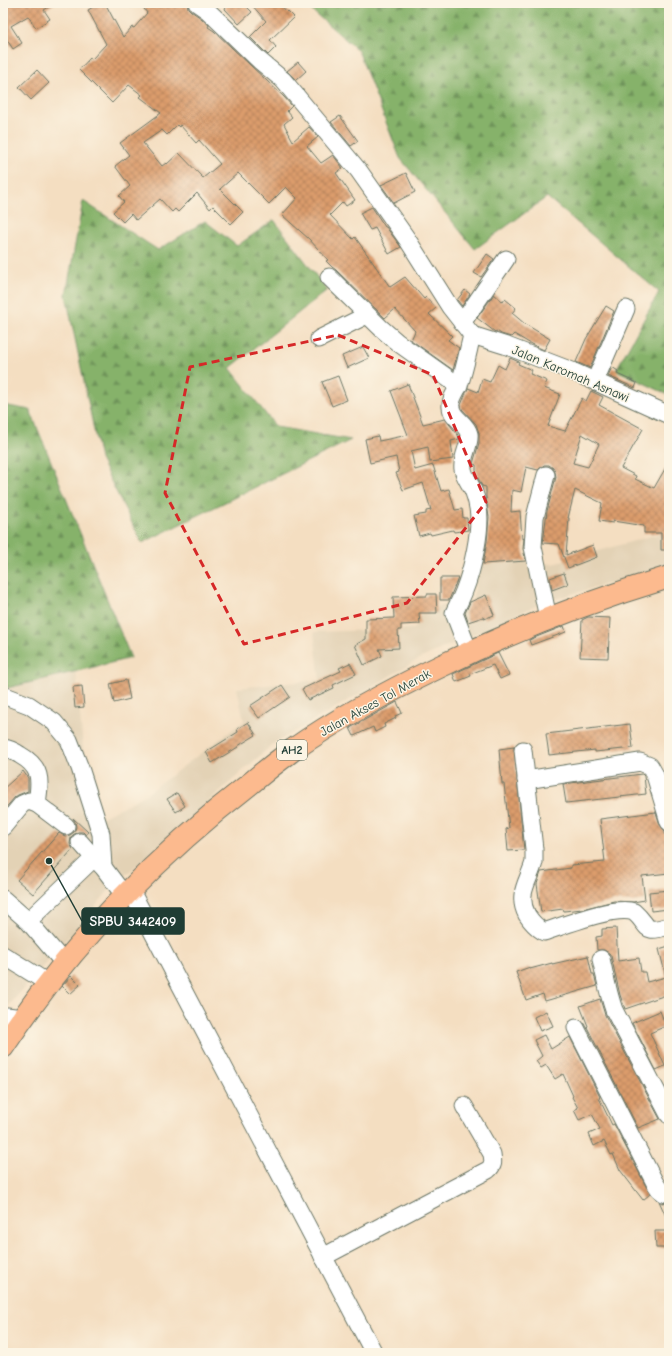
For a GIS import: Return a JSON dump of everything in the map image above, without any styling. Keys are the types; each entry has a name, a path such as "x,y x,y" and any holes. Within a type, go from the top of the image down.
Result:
{"highway":[{"name":"Jalan Akses Tol Merak","path":"3,1047 12,1018 48,982 127,892 200,823 293,750 372,701 469,652 548,618 669,577"}],"street":[{"path":"197,3 283,80 339,146 359,171 407,239 450,307 467,329"},
{"path":"469,652 454,613 461,600 469,576 480,526 478,508 463,469 464,456 469,434 467,427 455,417 451,406 454,395 459,386 467,329 506,259"},
{"path":"329,277 397,342 459,386"},
{"path":"595,381 626,309"},
{"path":"319,339 368,315"},
{"name":"Jalan Karomah Asnawi","path":"467,329 507,346 572,370 669,416"},
{"path":"546,475 535,517 533,546 548,618"},
{"path":"3,695 29,705 54,722 69,740 80,768 101,834 98,863 28,921"},
{"path":"3,748 10,749 27,758 36,767 40,783 37,804"},
{"path":"523,750 534,861 526,882 522,899 525,910 534,926 544,932 609,912 624,910 634,912 646,927 652,930 669,926"},
{"path":"526,780 640,762 650,766 669,820"},
{"path":"3,827 22,804 29,801 37,804 66,826"},
{"path":"80,842 98,863 127,892 374,1353"},
{"path":"3,899 28,921 64,963"},
{"path":"3,955 48,982"},
{"path":"601,959 608,992 614,1010 669,1115"},
{"path":"576,1028 655,1183 664,1193 669,1192"},
{"path":"323,1257 488,1170 492,1166 492,1154 464,1106"}],"highlighted area":[{"path":"338,335 433,375 486,502 407,603 244,644 165,493 190,367"}],"shaded area":[{"path":"669,531 669,566 544,602 419,659 273,744 112,887 3,1012 3,689 76,671 90,824 145,795 244,721 237,688 320,680 314,632 414,629 424,608 471,603 483,558 553,564"}],"green space":[{"path":"303,3 669,3 669,395 616,370 659,292 547,197 475,249 400,158 358,50"},
{"path":"83,201 158,250 205,221 237,246 274,220 327,290 230,368 276,427 351,440 142,543 100,459 66,295"},
{"path":"3,405 30,410 131,658 3,689"}],"building":[{"path":"3,3 55,3 44,10 50,19 36,28 28,16 11,26 22,43 13,49 3,34"},
{"path":"100,3 105,3 123,37 132,27 134,28 147,13 140,3 187,3 188,8 191,11 209,25 208,27 284,97 292,106 287,111 292,117 284,124 293,141 309,127 318,137 307,146 321,163 333,155 343,168 336,173 355,200 346,206 343,202 330,215 353,239 355,237 390,287 405,277 424,299 426,297 436,308 429,314 452,336 448,340 459,348 453,370 411,340 415,331 395,309 385,318 326,261 328,260 309,239 282,215 297,198 286,187 269,204 238,173 220,189 243,212 231,224 213,206 210,209 197,193 178,212 175,209 172,212 160,199 136,220 131,214 123,222 113,212 124,202 119,196 130,186 115,166 129,155 120,143 161,113 140,97 142,95 129,85 112,103 79,70 106,44 88,10","holes":["177,125 179,127 180,125 196,143 199,140 220,164 203,178 179,153 167,164 166,163 162,166 143,143 162,130 167,135"]},
{"path":"221,3 243,3 252,12 239,24"},
{"path":"250,3 279,3 294,17 270,40 276,47 268,55 250,37 266,21"},
{"path":"298,62 306,71 296,80 287,71"},
{"path":"37,70 49,83 31,100 19,87"},
{"path":"340,116 358,141 351,146 331,122"},
{"path":"406,173 415,192 394,203 381,185"},
{"path":"372,207 385,227 401,247 389,254 375,228 370,230 360,213"},
{"path":"487,254 494,259 481,277 474,273"},
{"path":"465,290 470,294 462,306 457,300"},
{"path":"494,294 503,302 505,299 516,308 512,313 525,324 550,339 544,350 514,334 511,337 497,331 495,332 477,318"},
{"path":"606,306 614,311 590,368 576,362 586,339"},
{"path":"363,347 369,358 347,368 342,356"},
{"path":"510,358 519,362 518,364 532,370 530,374 547,381 544,388 560,394 548,426 565,431 582,398 586,401 591,391 603,397 599,405 643,429 621,468 636,476 635,479 654,488 669,462 669,550 661,550 661,533 644,533 644,526 613,521 613,523 599,521 602,503 575,490 568,518 566,555 593,545 597,557 568,568 559,544 543,543 547,511 556,477 553,468 549,465 544,465 538,470 526,467 521,492 512,490 511,512 520,511 522,539 524,538 523,549 526,561 483,564 489,517 486,487 482,486 476,474 476,465 473,464 479,443 479,433 476,424 462,409 461,405 468,388 478,392 482,379 490,382 498,365 505,369","holes":["582,434 599,444 588,467 573,463"]},
{"path":"612,367 618,371 617,374 637,383 635,388 608,376"},
{"path":"338,376 347,400 332,406 322,382"},
{"path":"408,384 423,424 445,419 458,435 459,439 451,441 453,459 430,462 428,447 411,451 415,470 433,465 441,491 449,489 455,510 462,509 463,518 467,518 468,530 454,532 453,530 419,536 414,516 426,514 426,511 431,510 423,483 403,490 396,473 399,472 396,457 370,463 365,439 378,436 379,441 408,435 391,391"},
{"path":"564,573 568,584 552,590 550,578"},
{"path":"440,578 458,578 449,600 440,600"},
{"path":"427,594 436,594 437,613 419,613 420,624 401,625 401,630 398,630 399,648 379,649 382,656 364,665 355,645 366,639 366,619 394,618 393,597 427,596"},
{"path":"486,595 494,615 484,619 483,617 468,622 465,613 470,602"},
{"path":"588,617 610,618 608,658 580,657 582,620"},
{"path":"564,626 566,632 531,645 529,640"},
{"path":"498,653 509,675 500,679 493,665 470,674 471,676 456,682 453,674"},
{"path":"350,663 356,674 333,685 334,688 308,700 302,689 341,671 339,668"},
{"path":"126,680 130,699 114,703 110,684"},
{"path":"282,685 290,697 259,718 250,706"},
{"path":"82,686 84,707 75,708 73,687"},
{"path":"397,702 402,713 384,724 385,727 375,732 373,727 354,736 350,728"},
{"path":"248,722 256,735 212,763 206,752 238,732 237,729"},
{"path":"630,724 633,748 549,755 546,734"},
{"path":"514,747 524,850 508,851 506,829 509,828 504,784 502,784 499,749"},
{"path":"23,771 28,778 28,791 15,797 3,811 3,789"},
{"path":"642,774 644,776 646,794 566,803 563,784"},
{"path":"177,793 185,806 176,812 167,799"},
{"path":"656,812 660,825 665,831 669,873 642,876 645,900 633,902 614,901 582,909 564,911 563,909 541,912 537,884 541,872 571,868 571,865 605,862 600,819"},
{"path":"73,818 88,832 86,835 83,832 78,832 73,835 70,844 73,849 33,894 17,880 59,833 65,836 74,832 76,827"},
{"path":"669,890 669,909 651,911 649,892"},
{"path":"616,928 618,961 639,958 641,972 645,972 647,982 666,977 659,949 669,946 669,994 625,1009 620,995 611,956 604,950 597,950 596,937 602,936 602,929"},
{"path":"588,956 592,974 594,974 597,986 545,1001 543,994 526,1000 516,972 530,967 530,969"},
{"path":"71,976 80,985 70,994 62,986"},
{"path":"600,999 605,1015 660,1119 638,1128 587,1027 588,1026 580,1006"},
{"path":"546,1011 553,1026 540,1031 534,1017"},
{"path":"660,1011 666,1026 650,1033 665,1066 656,1070 632,1023"},
{"path":"544,1035 551,1049 570,1037 600,1097 599,1098 612,1125 614,1124 650,1194 643,1200 620,1170 613,1154 611,1155 604,1141 594,1146 589,1134 600,1129 592,1114 579,1120 574,1110 578,1108 563,1074 555,1079 546,1065 541,1068 536,1061 542,1056 534,1040"},
{"path":"659,1201 662,1203 669,1202 669,1223"},
{"path":"655,1231 669,1231 669,1248 656,1248"}],"place":[{"name":"SPBU 3442409","path":"49,861"}]}
